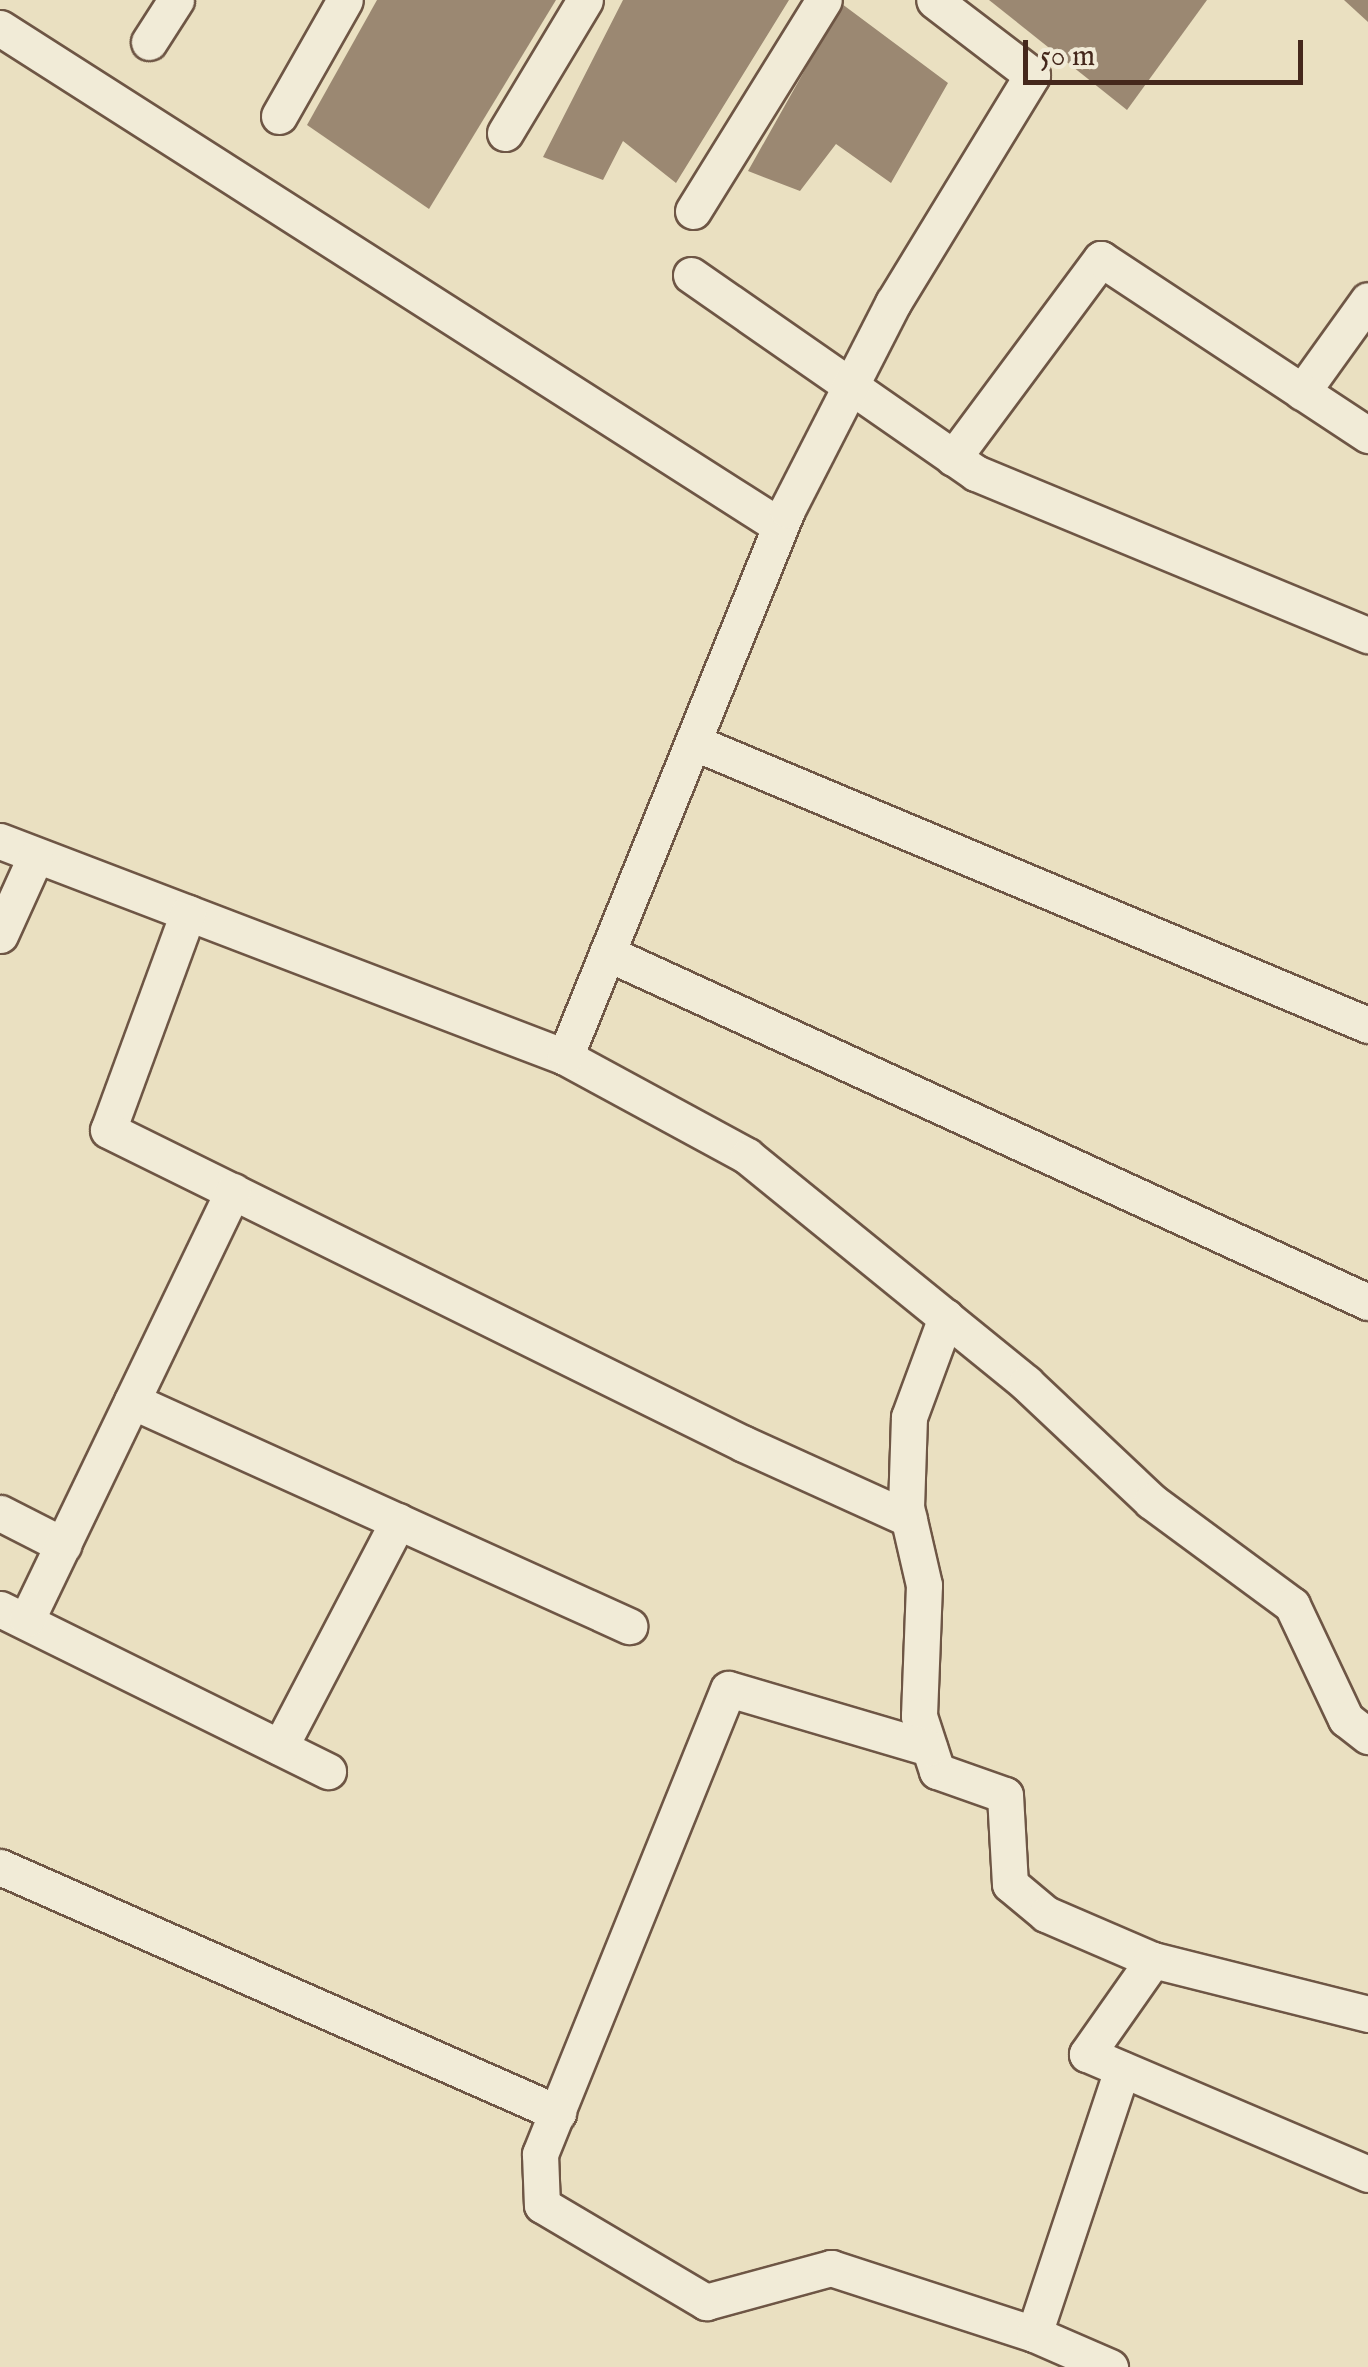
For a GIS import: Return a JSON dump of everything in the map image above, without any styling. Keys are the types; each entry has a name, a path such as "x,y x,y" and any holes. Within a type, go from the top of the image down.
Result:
{"street":[{"path":"149,42 176,0"},
{"path":"279,116 346,0"},
{"path":"505,133 585,0"},
{"path":"693,211 824,0"},
{"path":"565,1057 780,526 850,386 1032,75 934,0"},
{"path":"0,28 780,526"},
{"path":"953,458 1100,258 1368,436"},
{"path":"691,275 976,474 1368,636"},
{"path":"1302,392 1368,300"},
{"path":"692,742 1368,1026"},
{"path":"0,841 35,858 565,1057 747,1156 946,1318 1151,1501 1292,1605 1346,1719 1368,1736"},
{"path":"0,936 35,858"},
{"path":"188,913 108,1130 909,1519"},
{"path":"607,953 1368,1302"},
{"path":"232,1191 63,1546 14,1614 328,1771"},
{"path":"946,1318 909,1418 909,1519 924,1584 918,1716 937,1771 1005,1796 1010,1884 1046,1914 1153,1960 1368,2014"},
{"path":"132,1401 630,1626"},
{"path":"0,1513 63,1546"},
{"path":"280,1747 398,1521"},
{"path":"929,1748 728,1689 540,2154 542,2206 706,2302 831,2268 1034,2334 1110,2367"},
{"path":"0,1867 558,2113"},
{"path":"1153,1960 1087,2054 1368,2174"},
{"path":"1034,2334 1122,2069"}],"building":[{"path":"377,0 556,0 429,209 307,125"},
{"path":"623,0 789,0 676,183 623,141 603,180 543,157"},
{"path":"989,0 1207,0 1127,110"},
{"path":"1344,0 1368,0 1368,22"},
{"path":"842,4 948,83 891,183 836,144 800,191 748,171"}]}
